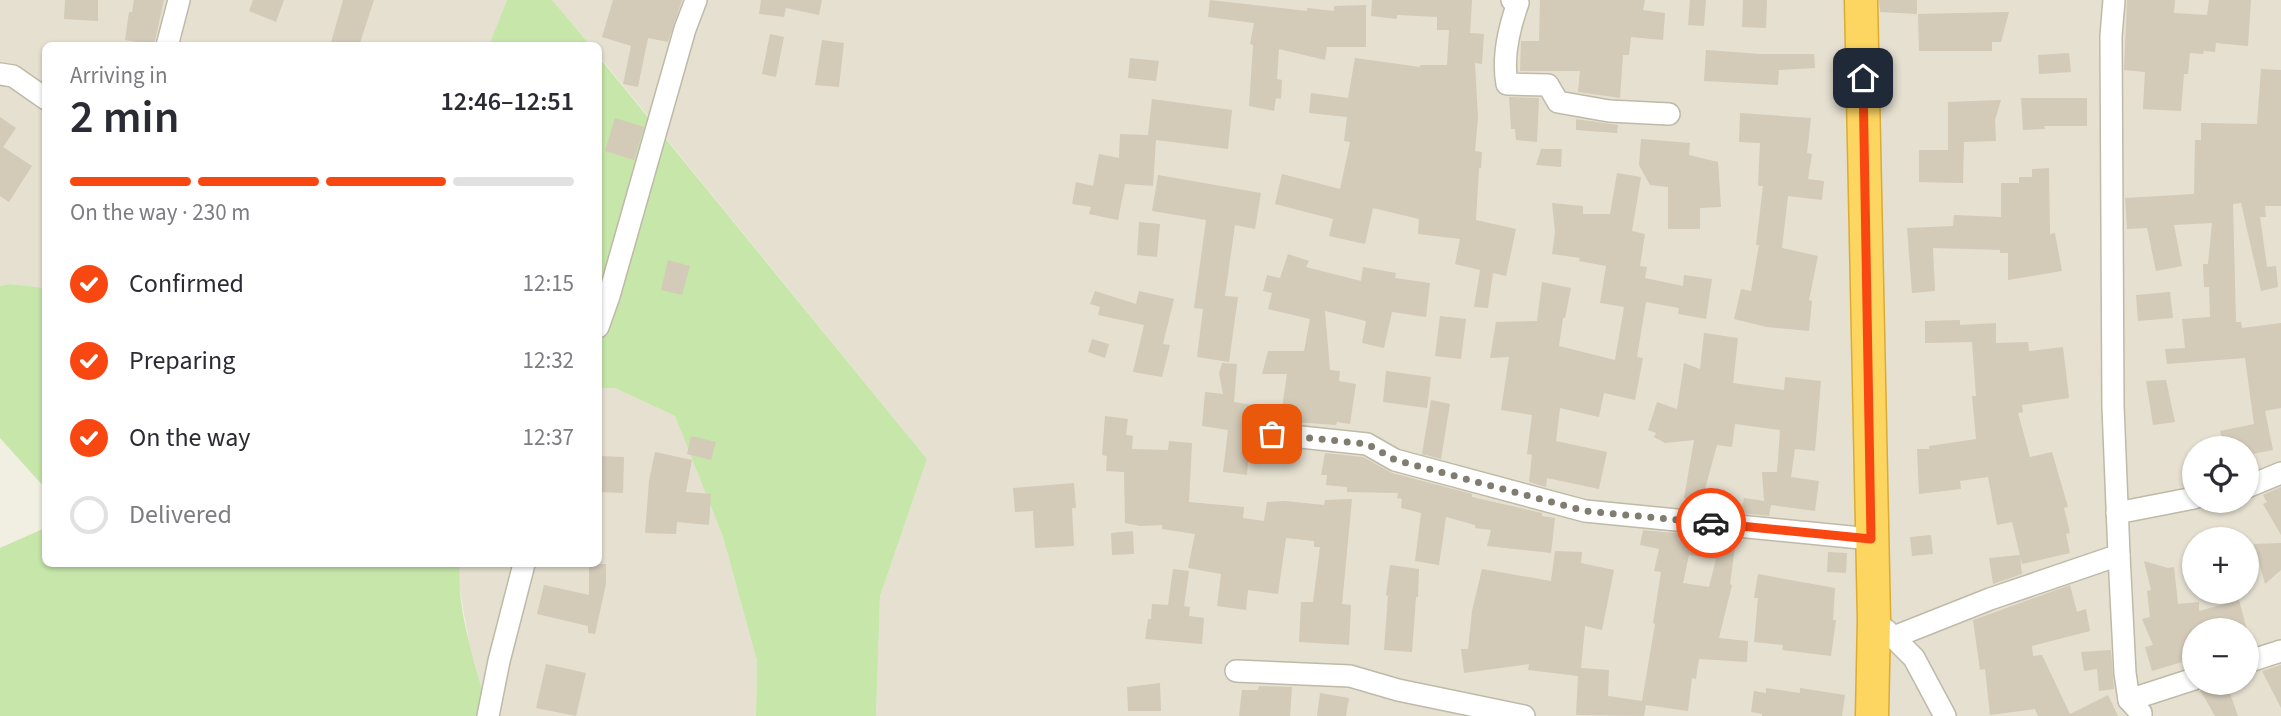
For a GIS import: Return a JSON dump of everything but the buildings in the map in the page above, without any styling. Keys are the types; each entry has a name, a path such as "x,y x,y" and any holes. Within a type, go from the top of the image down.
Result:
{"highway":[{"path":"1861,0 1871,539 1884,629 1872,716"}],"street":[{"path":"168,42 179,0"},
{"path":"602,316 685,29 696,0"},
{"path":"1511,0 1518,3 1508,33 1507,84 1548,85 1558,102 1609,111 1669,114"},
{"path":"2114,0 2111,36 2113,406 2125,673 2135,708 2182,685"},
{"path":"0,74 13,76 42,96"},
{"path":"1272,434 1367,444 1395,460 1585,511 1871,539"},
{"path":"2259,481 2281,473"},
{"path":"2117,513 2182,500"},
{"path":"1884,629 1990,599 2119,555"},
{"path":"488,716 523,567"},
{"path":"1884,629 1914,658 1945,716"},
{"path":"2259,658 2281,651"},
{"path":"1236,671 1350,676 1398,690 1524,716"}],"shaded area":[{"path":"0,0 507,0 490,42 42,42 42,288 10,284 0,286"},
{"path":"552,0 2281,0 2281,716 876,716 880,596 927,459 602,60 602,42 587,42"},
{"path":"602,388 615,388 675,416 723,537 757,661 756,716 490,716 470,647 458,580 460,567 602,567"}],"green space":[{"path":"507,0 552,0 587,42 490,42"},
{"path":"602,61 927,459 880,596 876,716 756,716 757,661 723,537 675,416 615,388 602,388"},
{"path":"10,284 42,288 42,485 0,438 0,286"},
{"path":"42,529 42,567 460,567 464,620 490,716 0,716 0,548"}],"way so far":[{"path":"1272,434 1367,444 1395,460 1585,511 1711,523"}],"route":[{"path":"1711,523 1871,539 1863,78"}]}
